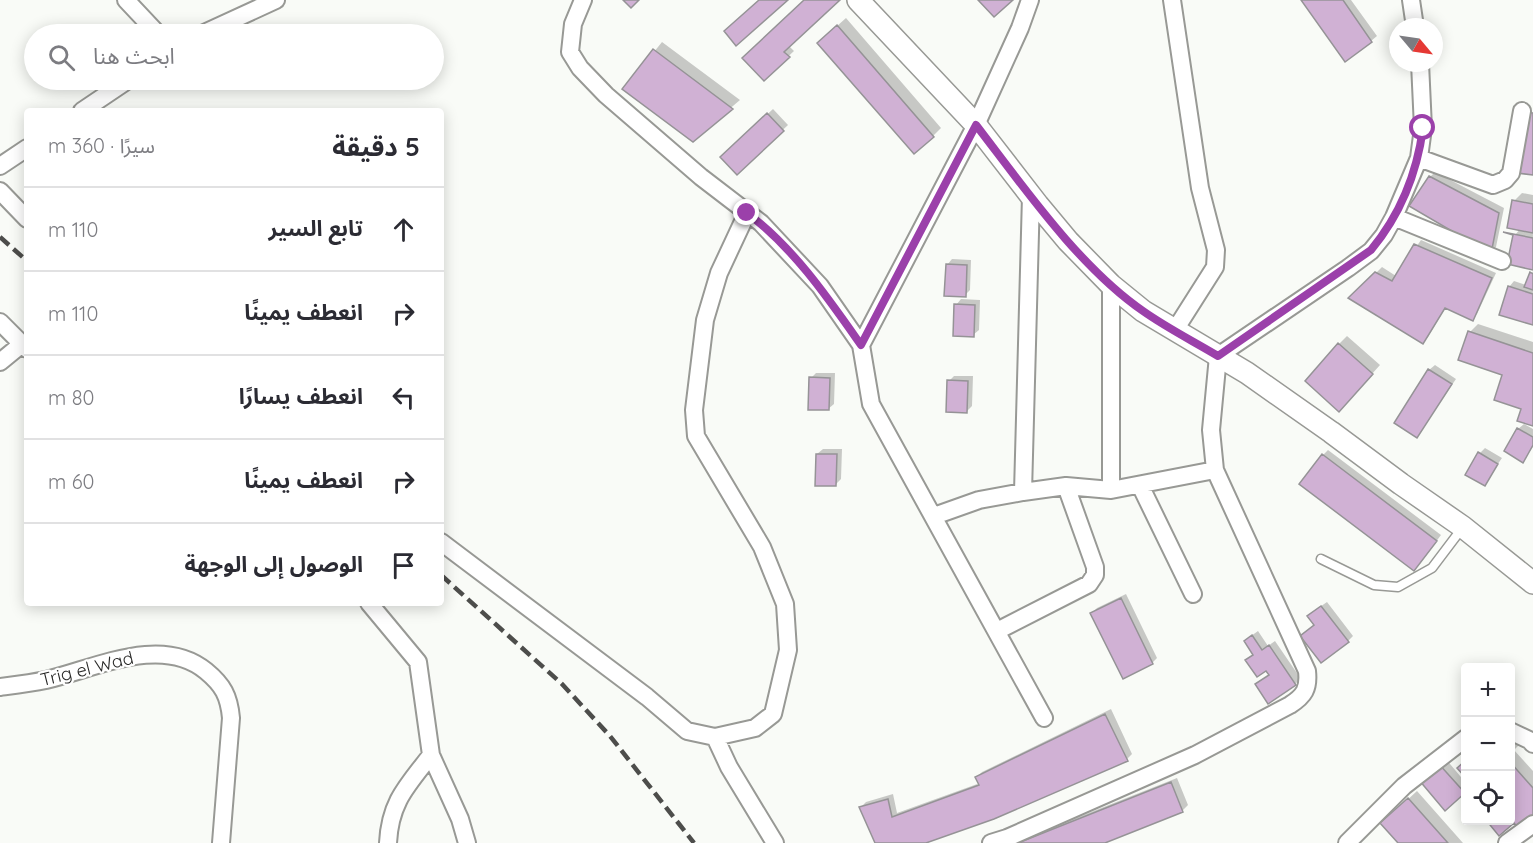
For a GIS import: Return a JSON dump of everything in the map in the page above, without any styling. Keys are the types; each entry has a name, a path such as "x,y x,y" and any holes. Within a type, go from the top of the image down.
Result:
{"street":[{"path":"126,0 149,24"},
{"path":"224,24 276,0"},
{"path":"583,0 573,24 570,52 579,68 606,95 760,223 820,286 861,345 871,404 1044,718"},
{"path":"858,0 976,125 1068,241 1111,285 1143,311 1266,386 1463,527 1533,583"},
{"path":"861,345 976,125 1020,28 1030,0"},
{"path":"1172,0 1200,188 1216,250 1215,267 1175,330"},
{"path":"1411,0 1414,18"},
{"path":"991,843 1195,755 1302,697 1309,685 1307,671 1215,470 1211,430 1218,356 1371,250 1384,235 1419,158 1423,128 1420,72"},
{"path":"86,108 113,90"},
{"path":"1419,158 1492,185 1505,180 1511,173 1522,111"},
{"path":"0,166 24,150"},
{"path":"0,191 24,216"},
{"path":"1023,492 1031,196"},
{"path":"444,544 647,697 687,731 714,737 756,729 773,714 788,650 785,604 762,547 696,436 694,410 705,320 719,273 747,213"},
{"path":"1394,217 1502,261"},
{"path":"1111,285 1111,490"},
{"path":"0,322 24,345"},
{"path":"0,362 24,347"},
{"path":"934,516 979,500 1023,492 1066,486 1111,490 1215,470"},
{"path":"1140,485 1192,594"},
{"path":"997,631 1089,584 1095,575 1095,567 1066,486"},
{"path":"371,606 418,662 431,755 460,819 468,843"},
{"name":"Trig el Wad","path":"0,687 44,680 136,656 167,654 198,664 217,680 229,700 231,718 221,843"},
{"path":"1515,733 1533,744"},
{"path":"714,737 729,768 775,843"},
{"path":"1347,843 1404,786 1461,742"},
{"path":"388,843 389,822 398,798 431,755"},
{"path":"1507,843 1533,824"}],"lane":[{"path":"1321,559 1374,585 1398,587 1432,568 1463,527"}],"building":[{"path":"623,0 639,0 631,8"},
{"path":"759,0 788,0 736,46 724,31"},
{"path":"804,0 840,0 784,52 790,57 764,81 742,58"},
{"path":"978,0 1013,0 994,17"},
{"path":"1301,0 1343,0 1372,42 1345,62"},
{"path":"837,25 934,137 914,154 817,43"},
{"path":"653,49 733,109 693,142 622,89"},
{"path":"1525,112 1533,113 1533,175 1517,173"},
{"path":"767,113 784,131 737,175 720,157"},
{"path":"1429,176 1499,213 1491,254 1409,206"},
{"path":"1512,200 1533,204 1533,233 1507,228"},
{"path":"1503,232 1533,238 1533,270 1507,264 1513,235"},
{"path":"1414,244 1492,278 1473,321 1445,308 1423,344 1348,298 1375,272 1392,281"},
{"path":"946,264 967,265 966,297 944,296"},
{"path":"1530,272 1533,274 1533,290 1524,287"},
{"path":"1508,286 1533,294 1533,325 1499,315"},
{"path":"954,304 975,305 974,337 953,336"},
{"path":"1468,331 1533,353 1533,426 1517,421 1521,409 1494,400 1502,375 1458,360"},
{"path":"1338,343 1373,374 1339,412 1305,381"},
{"path":"1428,369 1452,384 1417,438 1394,423"},
{"path":"809,377 830,378 829,410 808,410"},
{"path":"947,380 968,381 967,413 946,412"},
{"path":"1517,428 1533,437 1533,445 1523,463 1504,451"},
{"path":"1478,452 1498,464 1485,486 1465,475"},
{"path":"816,454 837,454 836,486 815,486"},
{"path":"1322,454 1437,541 1414,571 1299,484"},
{"path":"1121,598 1153,664 1123,679 1090,613"},
{"path":"1321,606 1349,642 1321,663 1300,636 1314,625 1307,616"},
{"path":"1252,635 1262,650 1269,645 1296,685 1268,704 1255,684 1269,675 1266,671 1257,677 1245,660 1253,655 1244,641"},
{"path":"1105,714 1128,761 994,819 926,843 875,843 859,807 888,799 892,817 979,785 975,777"},
{"path":"1438,763 1461,789 1461,797 1445,811 1419,780"},
{"path":"1515,768 1533,788 1533,821 1521,831 1515,824"},
{"path":"1171,782 1183,812 1105,843 1018,843"},
{"path":"1408,798 1448,843 1398,843 1380,823"},
{"path":"1490,825 1512,825 1499,836"}],"railway":[{"path":"0,237 24,258"},
{"path":"444,578 562,684 610,736 694,843"}],"route":[{"path":"747,213 760,223 820,286 861,345 976,125 1068,241 1111,285 1143,311 1218,356 1371,250 1384,235 1405,195 1419,158 1423,128"}]}
